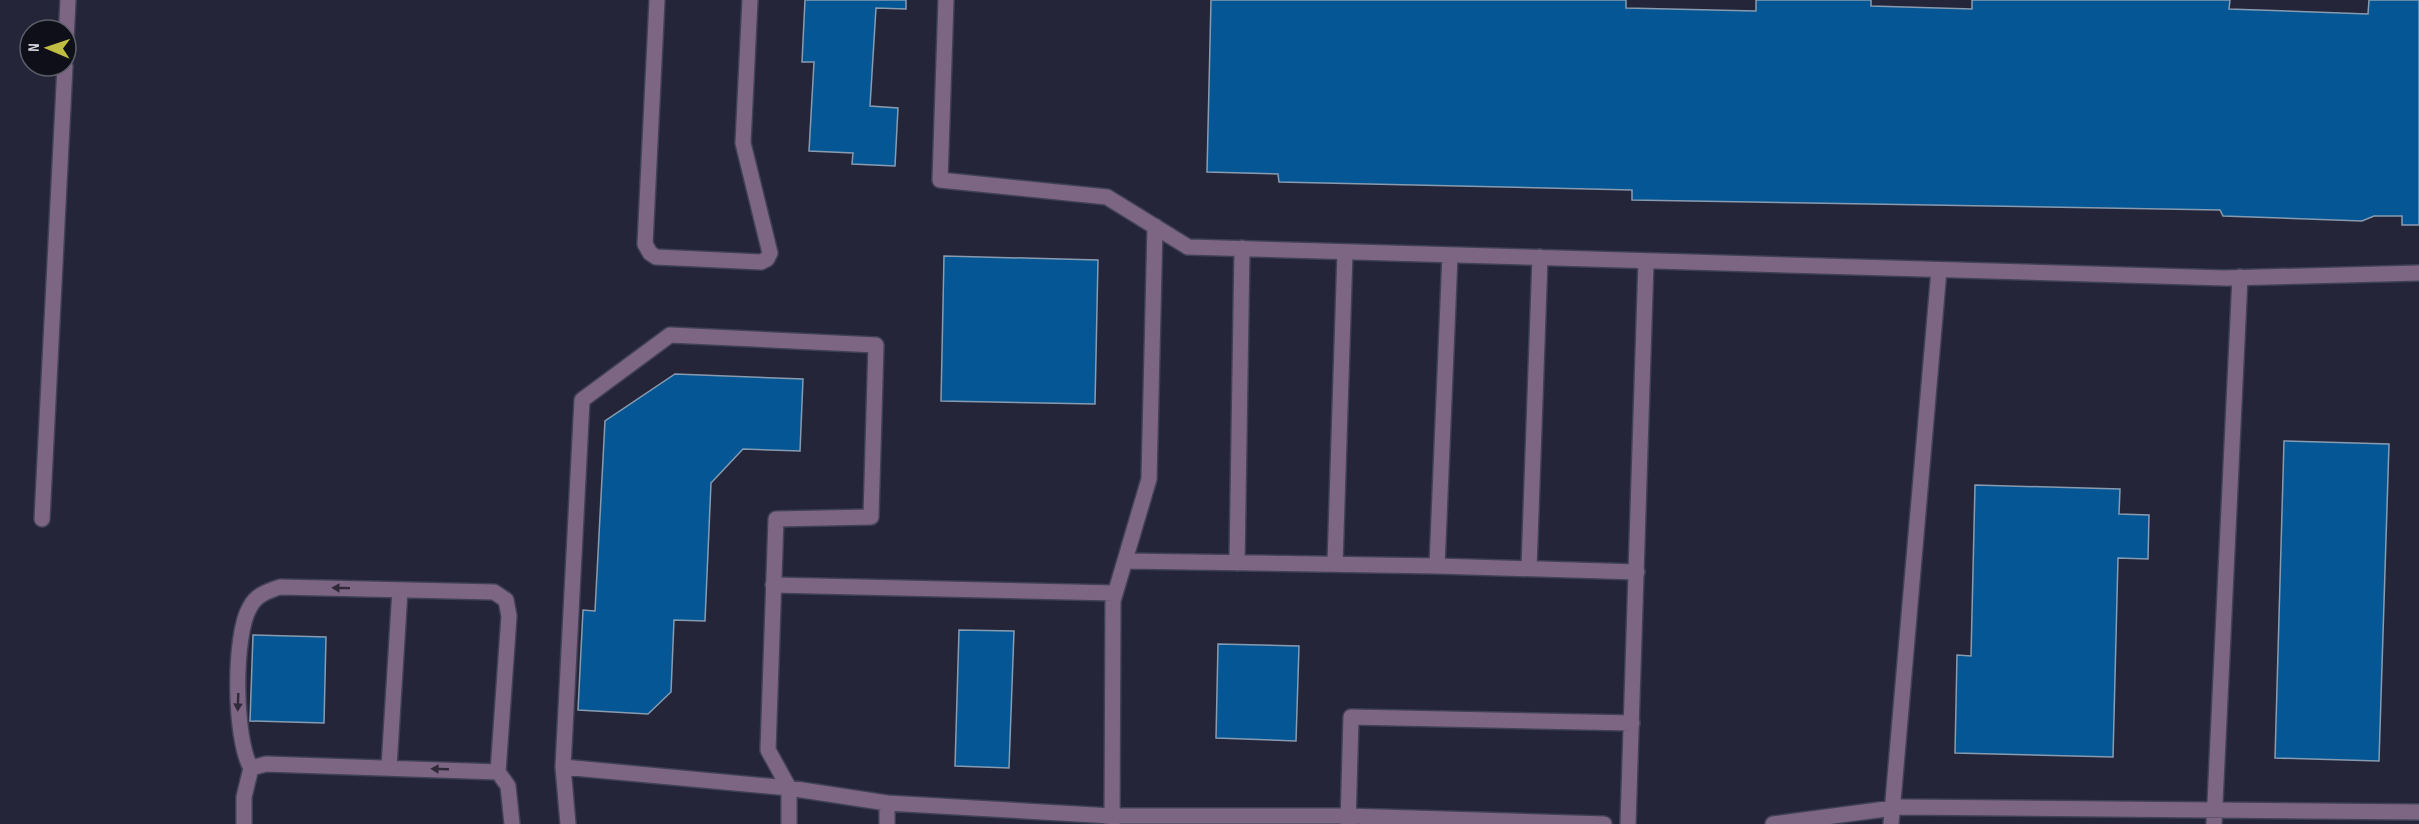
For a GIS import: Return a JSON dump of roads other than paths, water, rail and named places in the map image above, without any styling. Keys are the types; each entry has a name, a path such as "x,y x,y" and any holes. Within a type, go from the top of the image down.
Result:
{"lane":[{"path":"67,18 68,0"},
{"path":"657,0 645,244 650,253 656,257 761,262 767,259 770,253 744,143 750,0"},
{"path":"946,0 940,180 1107,197 1188,247 2240,278 2419,273"},
{"path":"42,519 64,78"},
{"path":"1112,820 1113,601 1149,479 1155,226"},
{"path":"1237,563 1242,248"},
{"path":"1335,564 1345,252"},
{"path":"1437,566 1449,255"},
{"path":"1529,568 1540,258"},
{"path":"1628,824 1646,261"},
{"path":"1891,824 1939,270"},
{"path":"2215,817 2240,278"},
{"path":"568,824 563,767 582,400 670,335 876,345 871,517 776,519 768,750 789,788 789,824"},
{"path":"1125,561 1637,572"},
{"path":"773,585 1115,593"},
{"path":"244,824 244,797 251,768 241,740 238,712 242,630 250,606 263,593 280,587 494,592 506,600 509,616 498,772 508,786 512,824"},
{"path":"389,767 400,590"},
{"path":"1348,820 1351,717 1632,723"},
{"path":"251,768 266,764 498,772"},
{"path":"563,767 789,788 887,803 1112,820 1348,820 1604,824"},
{"path":"886,824 887,803"},
{"path":"1773,824 1893,808 2215,817 2419,812"}]}
